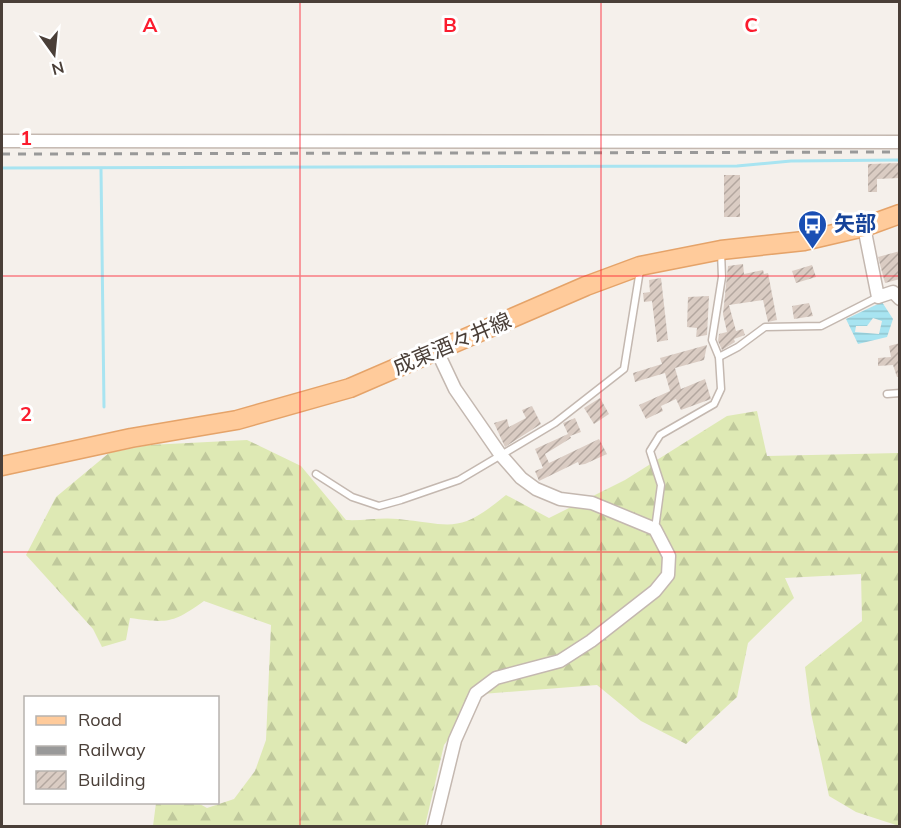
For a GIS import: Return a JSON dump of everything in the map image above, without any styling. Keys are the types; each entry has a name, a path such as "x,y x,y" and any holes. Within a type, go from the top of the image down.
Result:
{"main road":[{"name":"成東酒々井線","path":"2,466 131,438 237,420 350,388 586,286 640,266 721,250 769,247 864,227 900,214"}],"street":[{"path":"2,141 900,142"},
{"path":"864,227 878,297 897,294"},
{"path":"434,826 442,801 455,740 476,693 496,678 560,661 591,641 655,591 668,575 669,556 655,529 592,503 560,499 536,489 521,478 500,454 455,388 437,351"}],"lane":[{"path":"655,529 661,485 650,451 660,435 714,404 721,389 719,357 712,339 722,277 721,250"},
{"path":"316,474 352,497 379,506 459,480 555,423 624,369 640,266"},
{"path":"719,357 738,347 765,327 821,326 878,297"},
{"path":"887,394 900,393"}],"green space":[{"path":"757,411 767,456 899,453 899,826 856,812 829,796 811,713 805,667 862,621 861,574 785,578 794,598 748,643 737,697 686,744 641,721 597,685 482,694 444,745 425,826 153,826 156,804 200,804 207,808 234,799 255,771 266,740 271,625 204,601 184,614 169,620 153,621 130,618 126,640 102,647 93,629 26,555 56,497 109,453 149,445 247,440 301,466 346,520 392,519 455,524 477,516 506,495 549,518 625,480 727,416"}],"water":[{"path":"882,302 893,319 887,337 858,344 846,319","holes":["873,318 882,321 879,334 855,332 856,326 867,326"]}],"building":[{"path":"900,163 900,178 877,179 877,192 868,192 868,164"},
{"path":"724,175 740,175 740,217 724,217"},
{"path":"900,251 900,279 885,283 878,257"},
{"path":"743,264 744,274 763,270 764,274 768,273 777,320 768,322 763,300 729,305 736,331 743,329 745,335 734,339 735,342 722,350 718,341 719,334 727,332 723,314 728,266"},
{"path":"812,265 816,277 796,283 792,271"},
{"path":"661,278 668,340 657,342 652,301 644,302 643,293 650,292 649,280"},
{"path":"709,296 707,335 696,337 697,328 687,327 688,297"},
{"path":"809,303 813,316 794,319 792,306"},
{"path":"900,343 900,377 897,377 893,365 878,366 878,358 891,357 889,346"},
{"path":"707,345 704,360 675,368 681,389 705,379 711,399 681,410 676,399 661,406 663,411 646,419 639,405 670,391 665,373 635,382 633,373 662,364 660,358"},
{"path":"600,398 609,414 594,424 584,408"},
{"path":"532,406 541,424 505,447 494,423 507,419 509,427 526,418 522,410"},
{"path":"575,418 581,432 570,436 571,438 545,454 549,463 599,439 607,454 585,464 579,465 578,462 539,481 535,471 543,468 535,449 568,434 563,423"}],"waterway":[{"path":"2,168 737,166 791,161 900,160"},
{"path":"101,169 104,407"}],"railway":[{"path":"2,154 900,152"}],"place":[{"name":"矢部","path":"813,250"}]}
